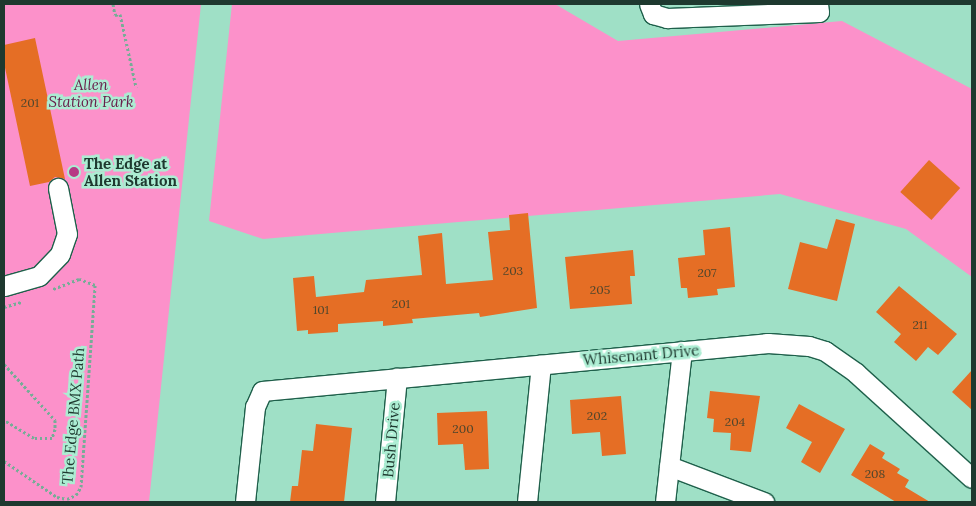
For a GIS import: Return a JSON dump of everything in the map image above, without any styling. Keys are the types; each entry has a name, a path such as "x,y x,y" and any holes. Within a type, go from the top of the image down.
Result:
{"street":[{"path":"649,4 653,14 667,18 819,12 818,4"},
{"path":"4,286 38,276 60,254 67,234 58,188"},
{"name":"Whisenant Drive","path":"245,502 255,407 262,391 768,343 809,346 825,351 856,373 972,478"},
{"path":"665,502 682,351"},
{"path":"527,502 541,365"},
{"name":"Bush Drive","path":"385,502 397,378"},
{"path":"669,466 764,502"}],"path":[{"path":"113,4 115,15 120,14 136,87"},
{"name":"The Edge BMX Path","path":"4,461 57,497 67,499 76,495 81,487 95,285"},
{"name":"The Edge BMX Path","path":"4,364 55,420 55,429 52,438 34,438 4,420"}],"green space":[{"name":"The Edge at Allen Station","path":"4,4 201,4 149,502 4,502"},
{"path":"232,4 555,4 618,41 842,21 972,89 972,277 906,229 780,194 263,239 209,221"}],"building":[{"path":"35,38 65,179 55,177 49,182 30,186 4,63 4,45"},
{"path":"929,160 960,188 931,220 900,192"},
{"path":"528,213 537,308 480,317 479,313 412,319 413,323 383,326 383,321 338,324 338,332 308,334 308,330 297,331 293,278 314,276 316,297 364,292 366,280 422,275 418,236 442,233 446,284 493,280 488,232 510,230 509,215"},
{"path":"836,219 855,224 837,301 788,289 800,242 827,249"},
{"path":"730,227 735,287 717,289 718,295 688,298 687,288 681,288 678,258 705,255 703,230"},
{"path":"633,250 635,276 630,276 632,304 570,309 565,257"},
{"path":"899,286 957,334 938,355 928,347 916,361 894,342 901,334 876,312"},
{"path":"972,370 972,410 952,392"},
{"path":"710,391 760,396 751,452 730,450 731,433 713,432 714,419 707,418"},
{"path":"621,396 626,454 602,456 600,432 572,434 570,400"},
{"path":"799,404 845,429 820,473 801,462 812,442 786,428"},
{"path":"487,411 489,469 465,470 463,444 438,445 437,413"},
{"path":"316,424 352,428 344,502 290,502 292,486 298,486 302,450 313,451"},
{"path":"870,444 885,453 882,458 900,469 897,473 909,480 905,487 930,502 896,502 851,475"}],"place":[{"name":"The Edge at Allen Station","path":"74,172"}],"park label":[{"name":"Allen Station Park","path":"91,92"}]}
